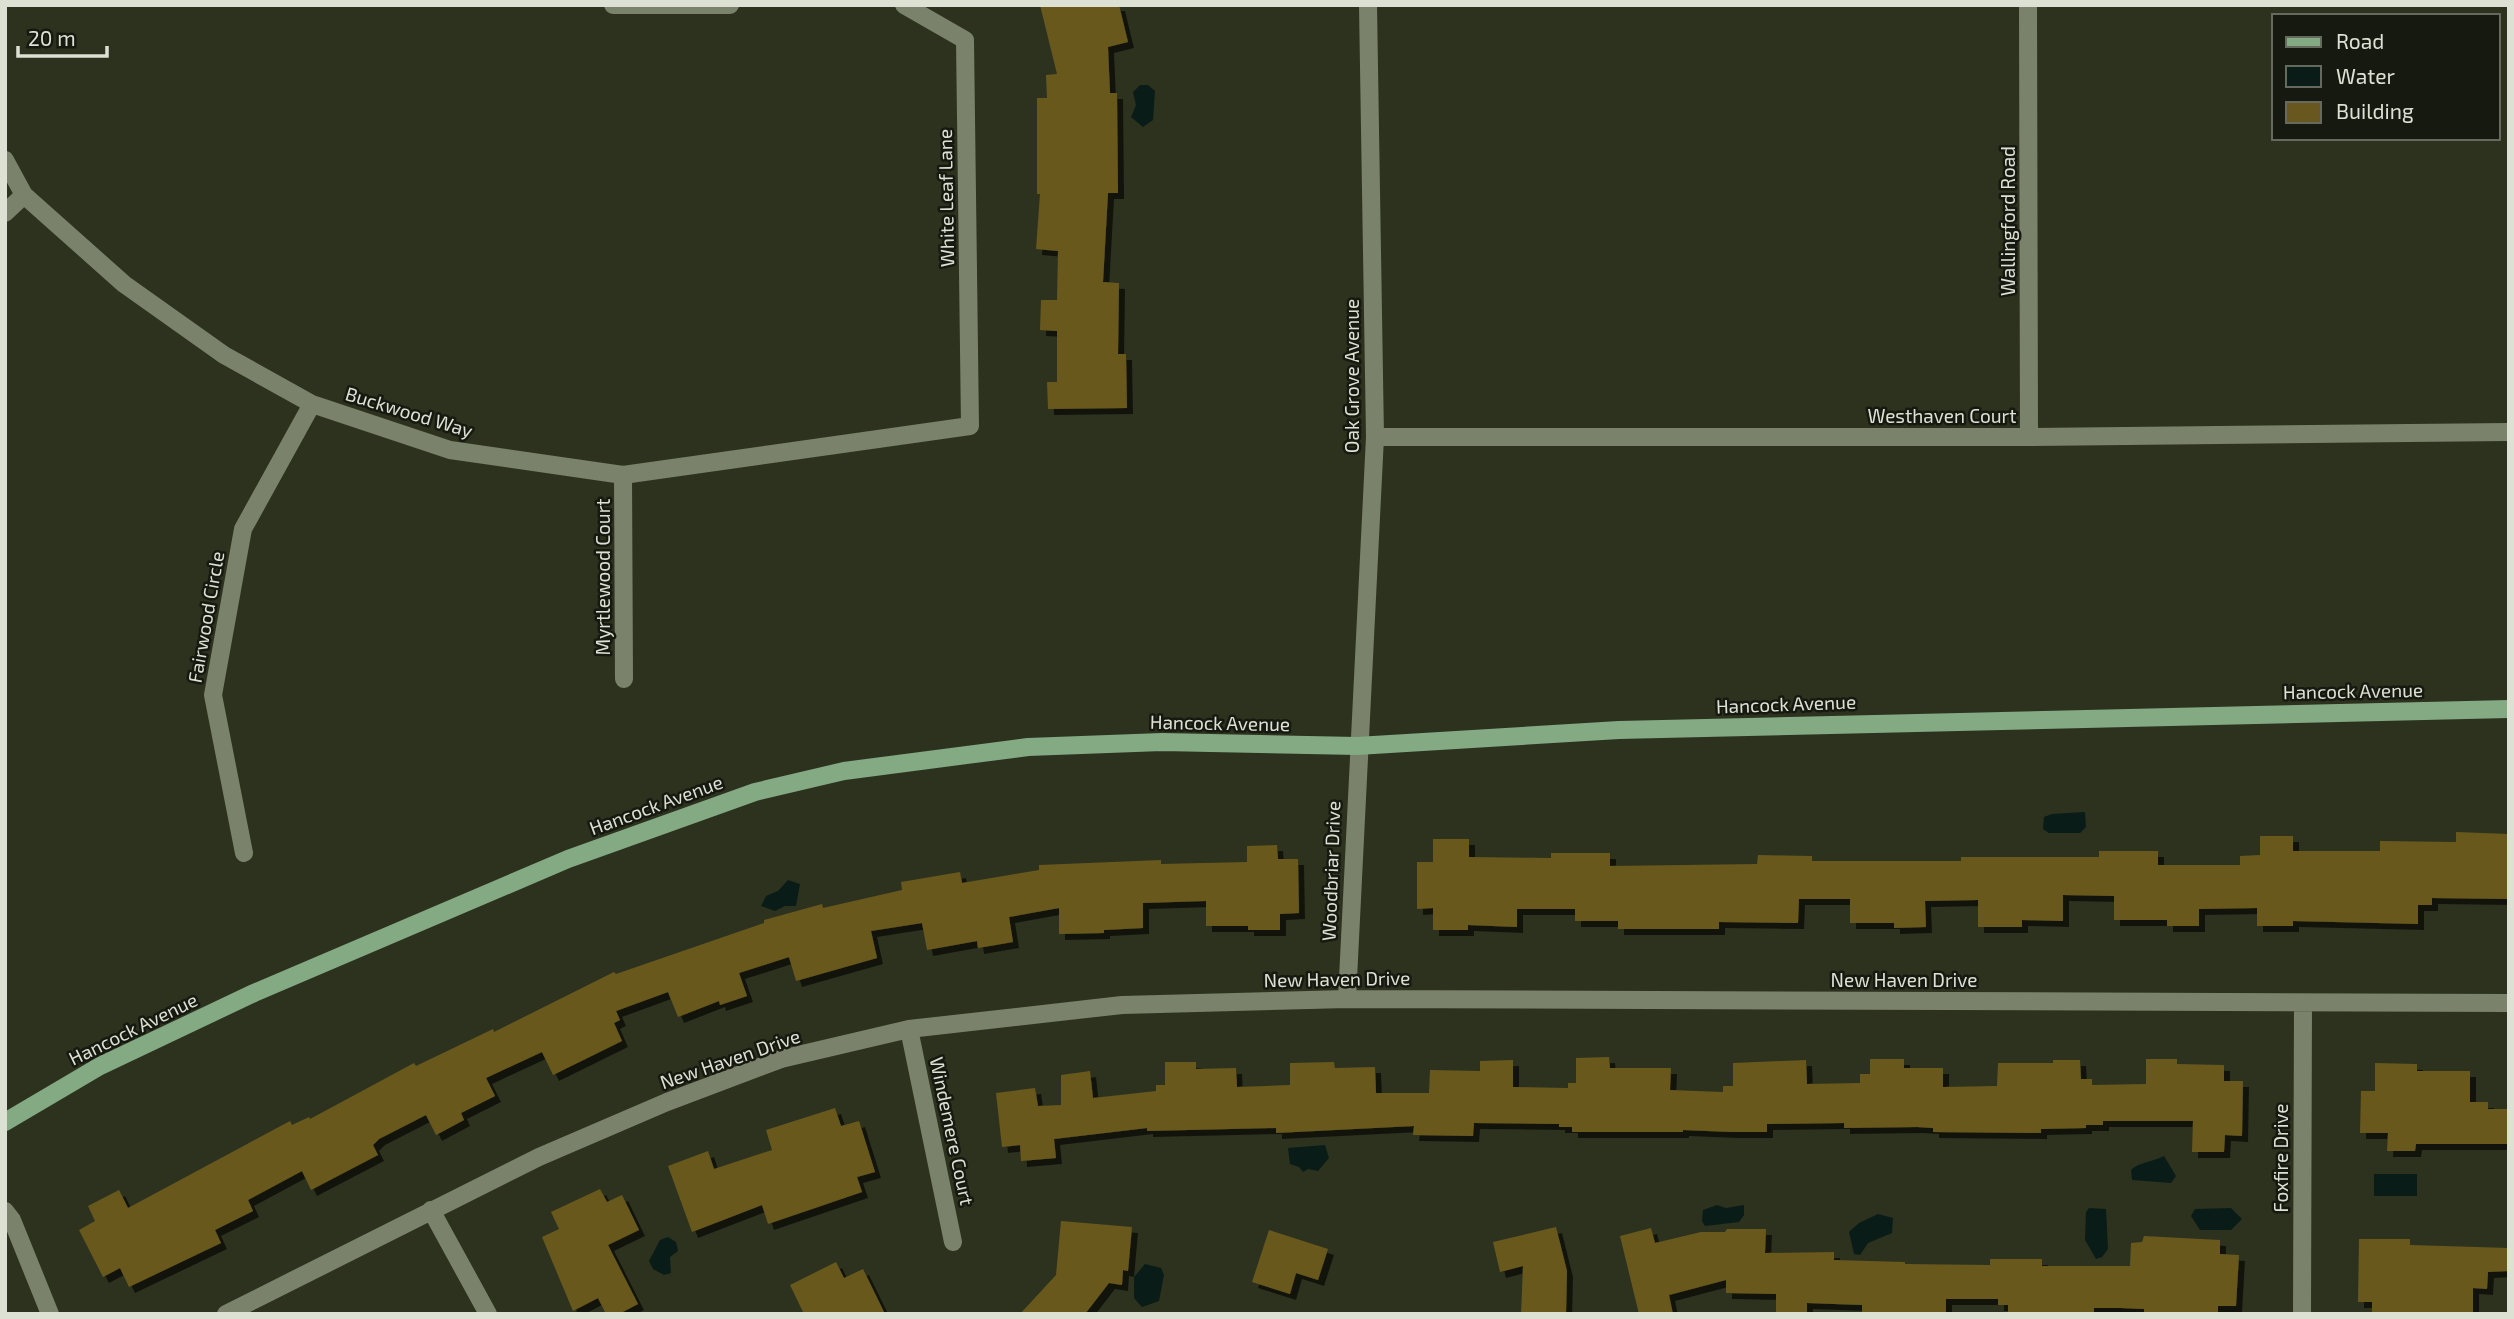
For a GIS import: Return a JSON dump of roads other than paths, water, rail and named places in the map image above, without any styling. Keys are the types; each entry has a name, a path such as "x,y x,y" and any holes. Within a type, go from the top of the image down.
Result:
{"main road":[{"name":"Hancock Avenue","path":"5,1122 100,1066 254,993 568,859 755,792 844,772 1028,747 1162,742 1357,746 1619,730 2509,709"}],"street":[{"path":"613,5 730,5"},
{"name":"White Leaf Lane","path":"904,5 965,40 970,426"},
{"name":"Oak Grove Avenue","path":"1357,746 1375,437 1368,5"},
{"name":"Wallingford Road","path":"2028,5 2029,437"},
{"name":"Buckwood Way","path":"5,160 24,195 124,284 224,355 312,404 450,450 624,475 970,426"},
{"path":"5,213 24,195"},
{"name":"Fairwood Circle","path":"244,853 213,695 243,528 312,404"},
{"name":"Westhaven Court","path":"1375,437 2029,437 2509,432"},
{"name":"Myrtlewood Court","path":"624,475 624,679"},
{"name":"Woodbriar Drive","path":"1347,999 1357,746"},
{"name":"New Haven Drive","path":"226,1314 552,1151 667,1102 781,1059 909,1029 1122,1005 1347,999 2509,1003"},
{"name":"Foxfire Drive","path":"2302,1314 2303,1003"},
{"name":"Windemere Court","path":"909,1029 953,1242"},
{"path":"5,1210 12,1220 50,1314"},
{"path":"431,1210 488,1314"}],"water":[{"path":"1140,85 1148,85 1155,91 1153,120 1143,127 1131,117 1136,105 1133,92"},
{"path":"2085,812 2086,827 2080,833 2049,833 2043,829 2044,817"},
{"path":"788,880 800,884 796,906 785,906 775,911 761,906 766,896 778,891"},
{"path":"1325,1145 1329,1158 1318,1171 1308,1169 1303,1172 1299,1167 1290,1164 1288,1148"},
{"path":"2164,1156 2176,1176 2171,1183 2132,1180 2131,1170 2134,1167"},
{"path":"2374,1174 2417,1174 2417,1196 2374,1196"},
{"path":"1717,1205 1726,1208 1744,1205 1744,1215 1739,1222 1705,1226 1702,1221 1703,1210"},
{"path":"2089,1208 2106,1209 2108,1249 2102,1257 2096,1259 2085,1240 2086,1212"},
{"path":"2231,1208 2242,1219 2231,1230 2200,1230 2191,1216 2195,1209"},
{"path":"1878,1214 1893,1218 1892,1233 1868,1243 1860,1255 1854,1254 1849,1232 1859,1223"},
{"path":"668,1237 676,1242 678,1251 670,1257 671,1273 664,1275 653,1269 649,1261 660,1240"},
{"path":"1145,1264 1161,1268 1164,1275 1159,1301 1142,1307 1134,1298 1134,1277"}]}
